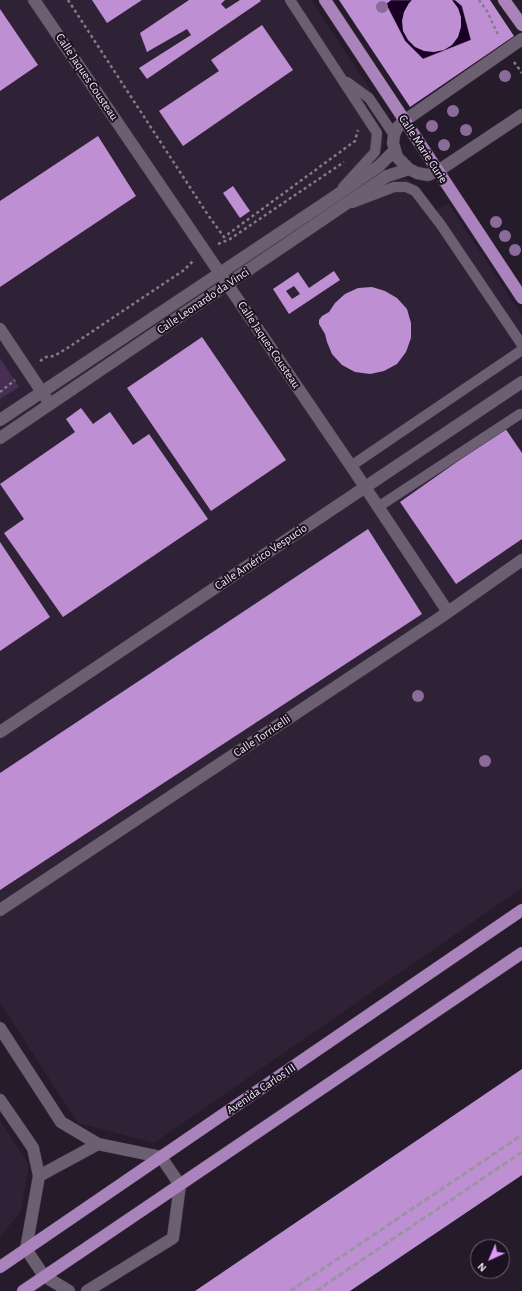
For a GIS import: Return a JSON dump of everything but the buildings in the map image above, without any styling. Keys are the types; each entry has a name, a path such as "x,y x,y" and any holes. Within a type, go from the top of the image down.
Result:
{"main road":[{"name":"Calle Marie Curie","path":"325,0 522,298"},
{"path":"504,0 522,25"},
{"name":"Avenida Carlos III","path":"0,1267 522,910"},
{"path":"22,1291 522,953"}],"street":[{"name":"Calle Jaques Cousteau","path":"34,0 221,273 448,612"},
{"path":"522,39 404,121 397,128 394,135 393,144 397,157 409,169 417,173 428,174 438,171 522,115"},
{"name":"Calle Leonardo da Vinci","path":"0,420 334,197 379,166 395,150"},
{"name":"Calle Leonardo da Vinci","path":"0,438 386,176 409,169"},
{"path":"0,330 50,404"},
{"name":"Calle Américo Vespucio","path":"0,732 522,382"},
{"name":"Calle Torricelli","path":"0,910 448,612 522,560"},
{"path":"0,1028 62,1122 98,1144 161,1157 180,1185 173,1238 87,1291"},
{"path":"0,1100 33,1148 39,1176 26,1249 44,1276 69,1291"},
{"path":"39,1176 98,1144"}],"lane":[{"path":"290,0 377,133 375,152 334,197"},
{"path":"342,78 369,98 394,135"},
{"path":"343,206 394,187 406,187 415,191 441,225 522,345"},
{"path":"351,466 522,350"},
{"path":"378,507 522,414"}],"path":[{"path":"68,0 208,215 224,237 355,141 358,131 356,125"},
{"path":"218,244 230,239 347,160"},
{"path":"46,357 54,356 69,347 184,270 196,259"},
{"path":"0,392 17,377"}],"shaded area":[{"path":"0,0 311,0 374,95 364,102 381,128 384,140 382,150 376,161 379,166 387,176 406,179 417,185 436,210 448,203 522,315 522,888 154,1143 78,1123 0,1003"},
{"path":"391,0 455,0 462,6 471,40 423,59 405,41 386,4"},
{"path":"0,358 19,387 0,399"},
{"path":"0,1120 29,1165 21,1211 0,1237"}],"railway":[{"path":"290,1291 522,1135"},
{"path":"316,1291 522,1152"}]}
